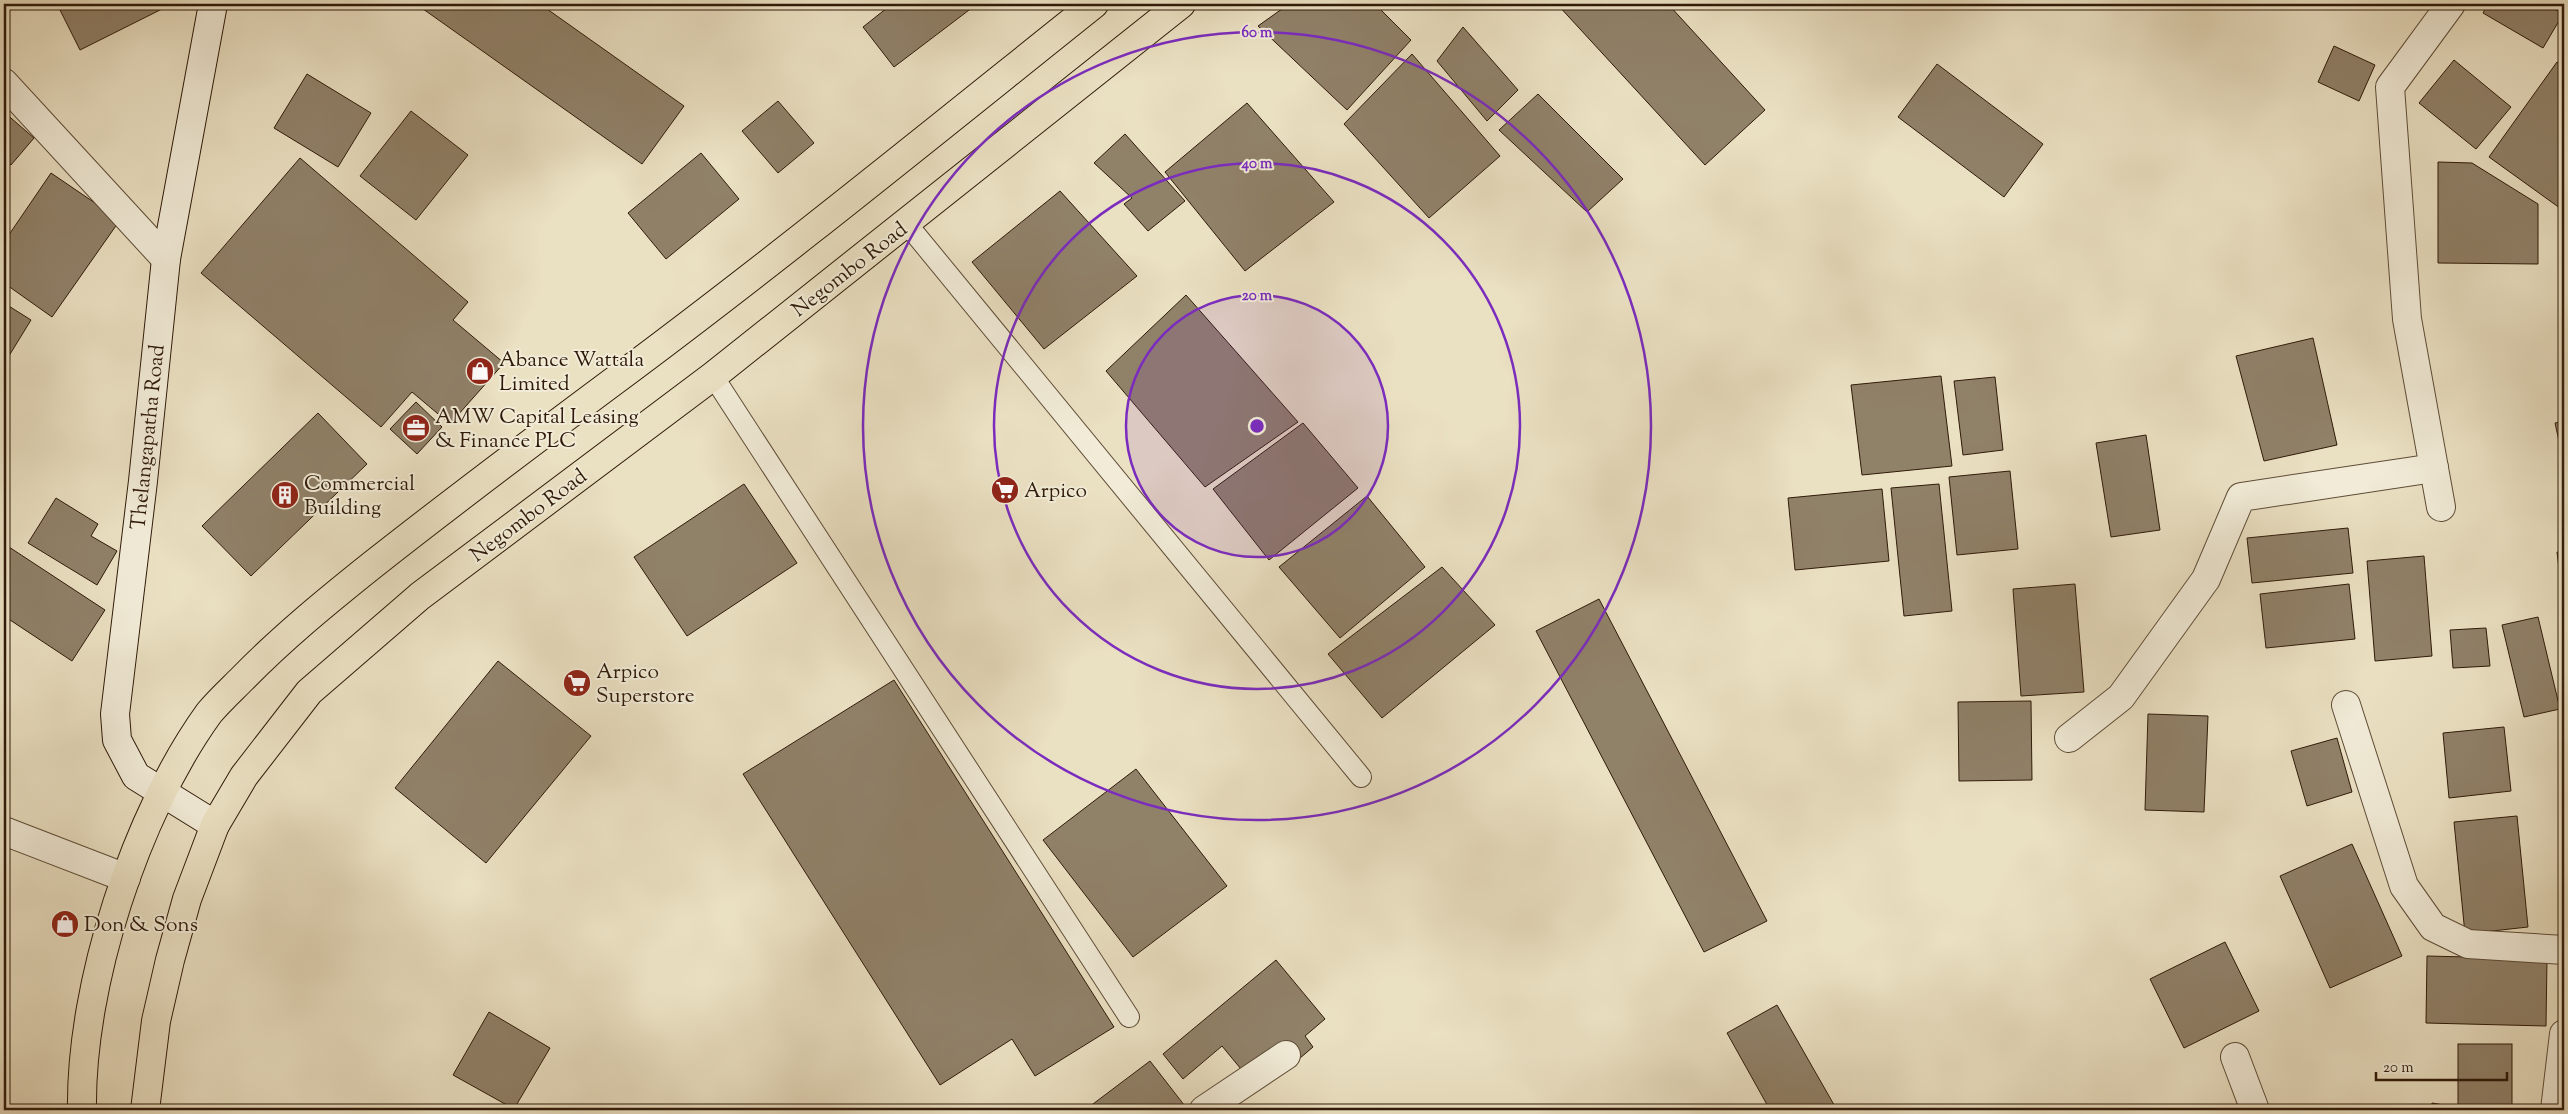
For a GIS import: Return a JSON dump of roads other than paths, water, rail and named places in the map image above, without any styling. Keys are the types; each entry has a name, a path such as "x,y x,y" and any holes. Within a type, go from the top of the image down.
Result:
{"highway":[{"path":"82,1110 82,1091 91,1008 107,939 126,878 161,793 211,710 276,643 510,457 703,315 1094,4"},
{"name":"Negombo Road","path":"146,1110 156,1021 168,968 187,899 215,825 244,776 309,692 420,596 713,376 907,224 1181,4"}],"street":[{"name":"Thelangapatha Road","path":"213,4 166,259 143,481 114,714 117,740 136,776 215,825"},
{"path":"2441,507 2407,319 2390,87 2451,4"},
{"path":"4,84 166,259"},
{"path":"2069,738 2121,697 2206,579 2241,497 2434,468"},
{"path":"2346,705 2404,886 2433,927 2468,944 2564,950"},
{"path":"4,831 126,878"},
{"path":"2555,1110 2564,1034"},
{"path":"1204,1110 1286,1055"},
{"path":"2235,1057 2255,1110"}],"lane":[{"path":"907,224 1361,777"},
{"path":"713,376 1129,1017"}],"place":[{"name":"Abance Wattala Limited","path":"480,371"},
{"name":"AMW Capital Leasing & Finance PLC","path":"416,428"},
{"name":"Arpico","path":"1005,490"},
{"name":"Commercial Building","path":"285,495"},
{"name":"Arpico Superstore","path":"577,683"},
{"name":"Don & Sons","path":"65,924"}]}
